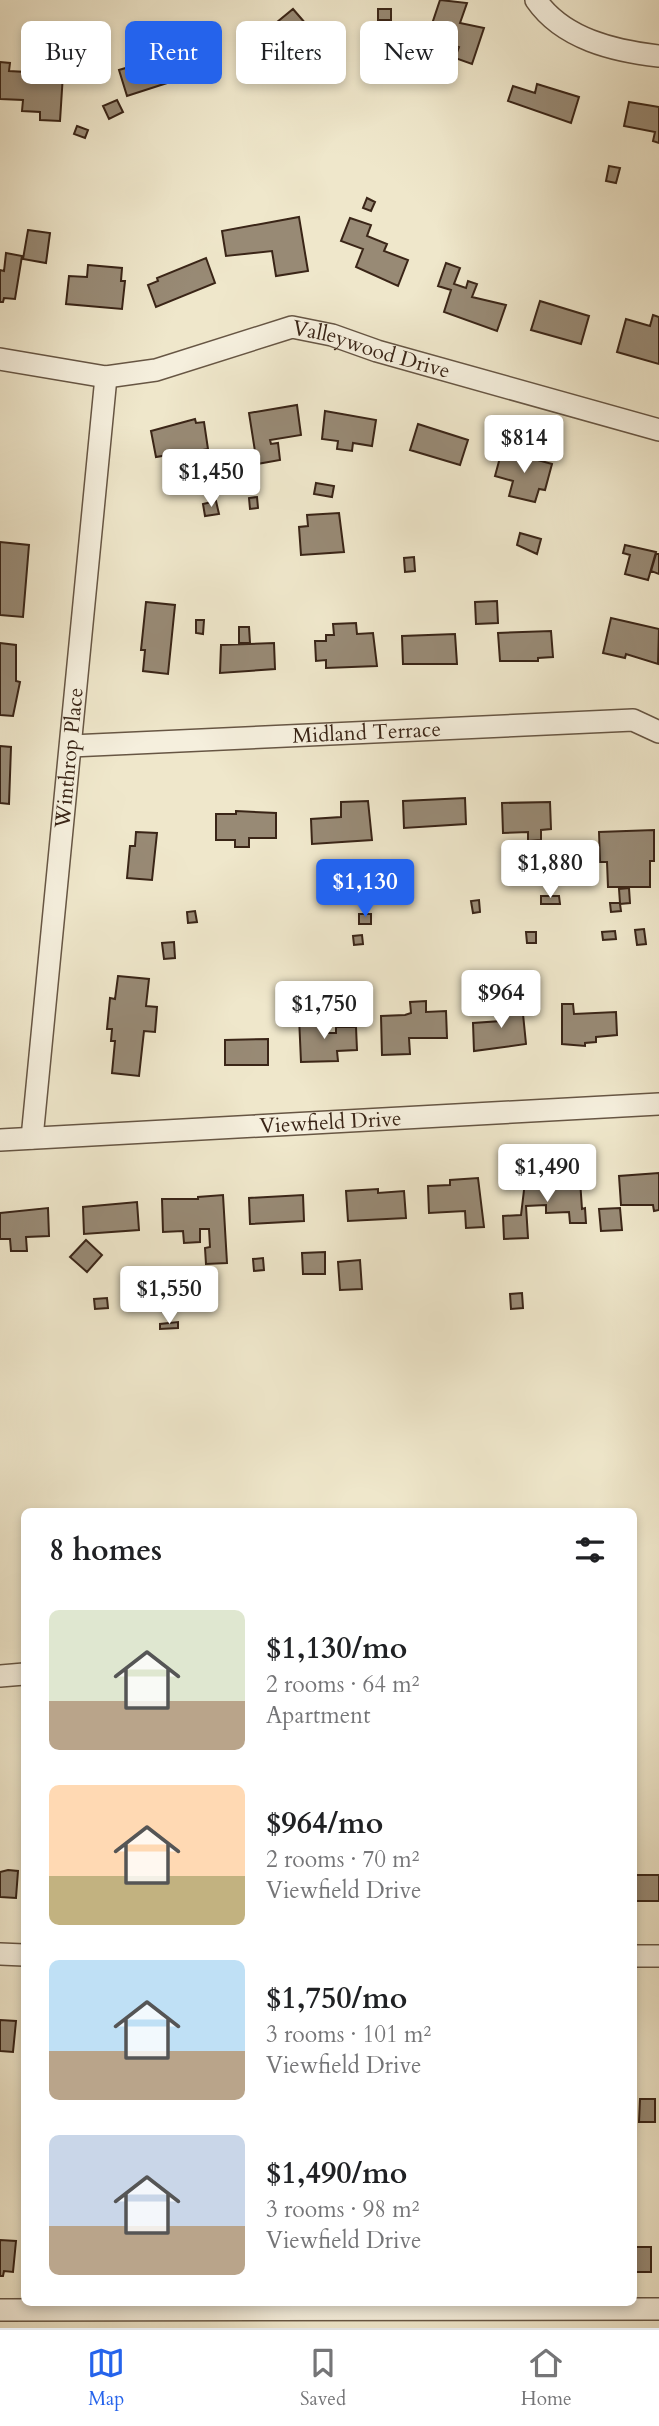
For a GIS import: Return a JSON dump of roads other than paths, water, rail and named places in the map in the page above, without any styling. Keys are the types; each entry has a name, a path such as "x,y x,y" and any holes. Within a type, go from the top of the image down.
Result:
{"street":[{"path":"536,0 555,23 569,31 616,48 659,56"},
{"name":"Valleywood Drive","path":"0,359 106,377 156,370 292,327 332,334 377,351 659,430"},
{"name":"Winthrop Place","path":"32,1138 106,377"},
{"name":"Midland Terrace","path":"71,746 633,720 659,732"},
{"name":"Viewfield Drive","path":"0,1140 659,1104"},
{"path":"0,1676 21,1674"},
{"path":"0,1954 21,1955"},
{"path":"637,1956 659,1956"},
{"path":"0,2310 659,2309"}]}
